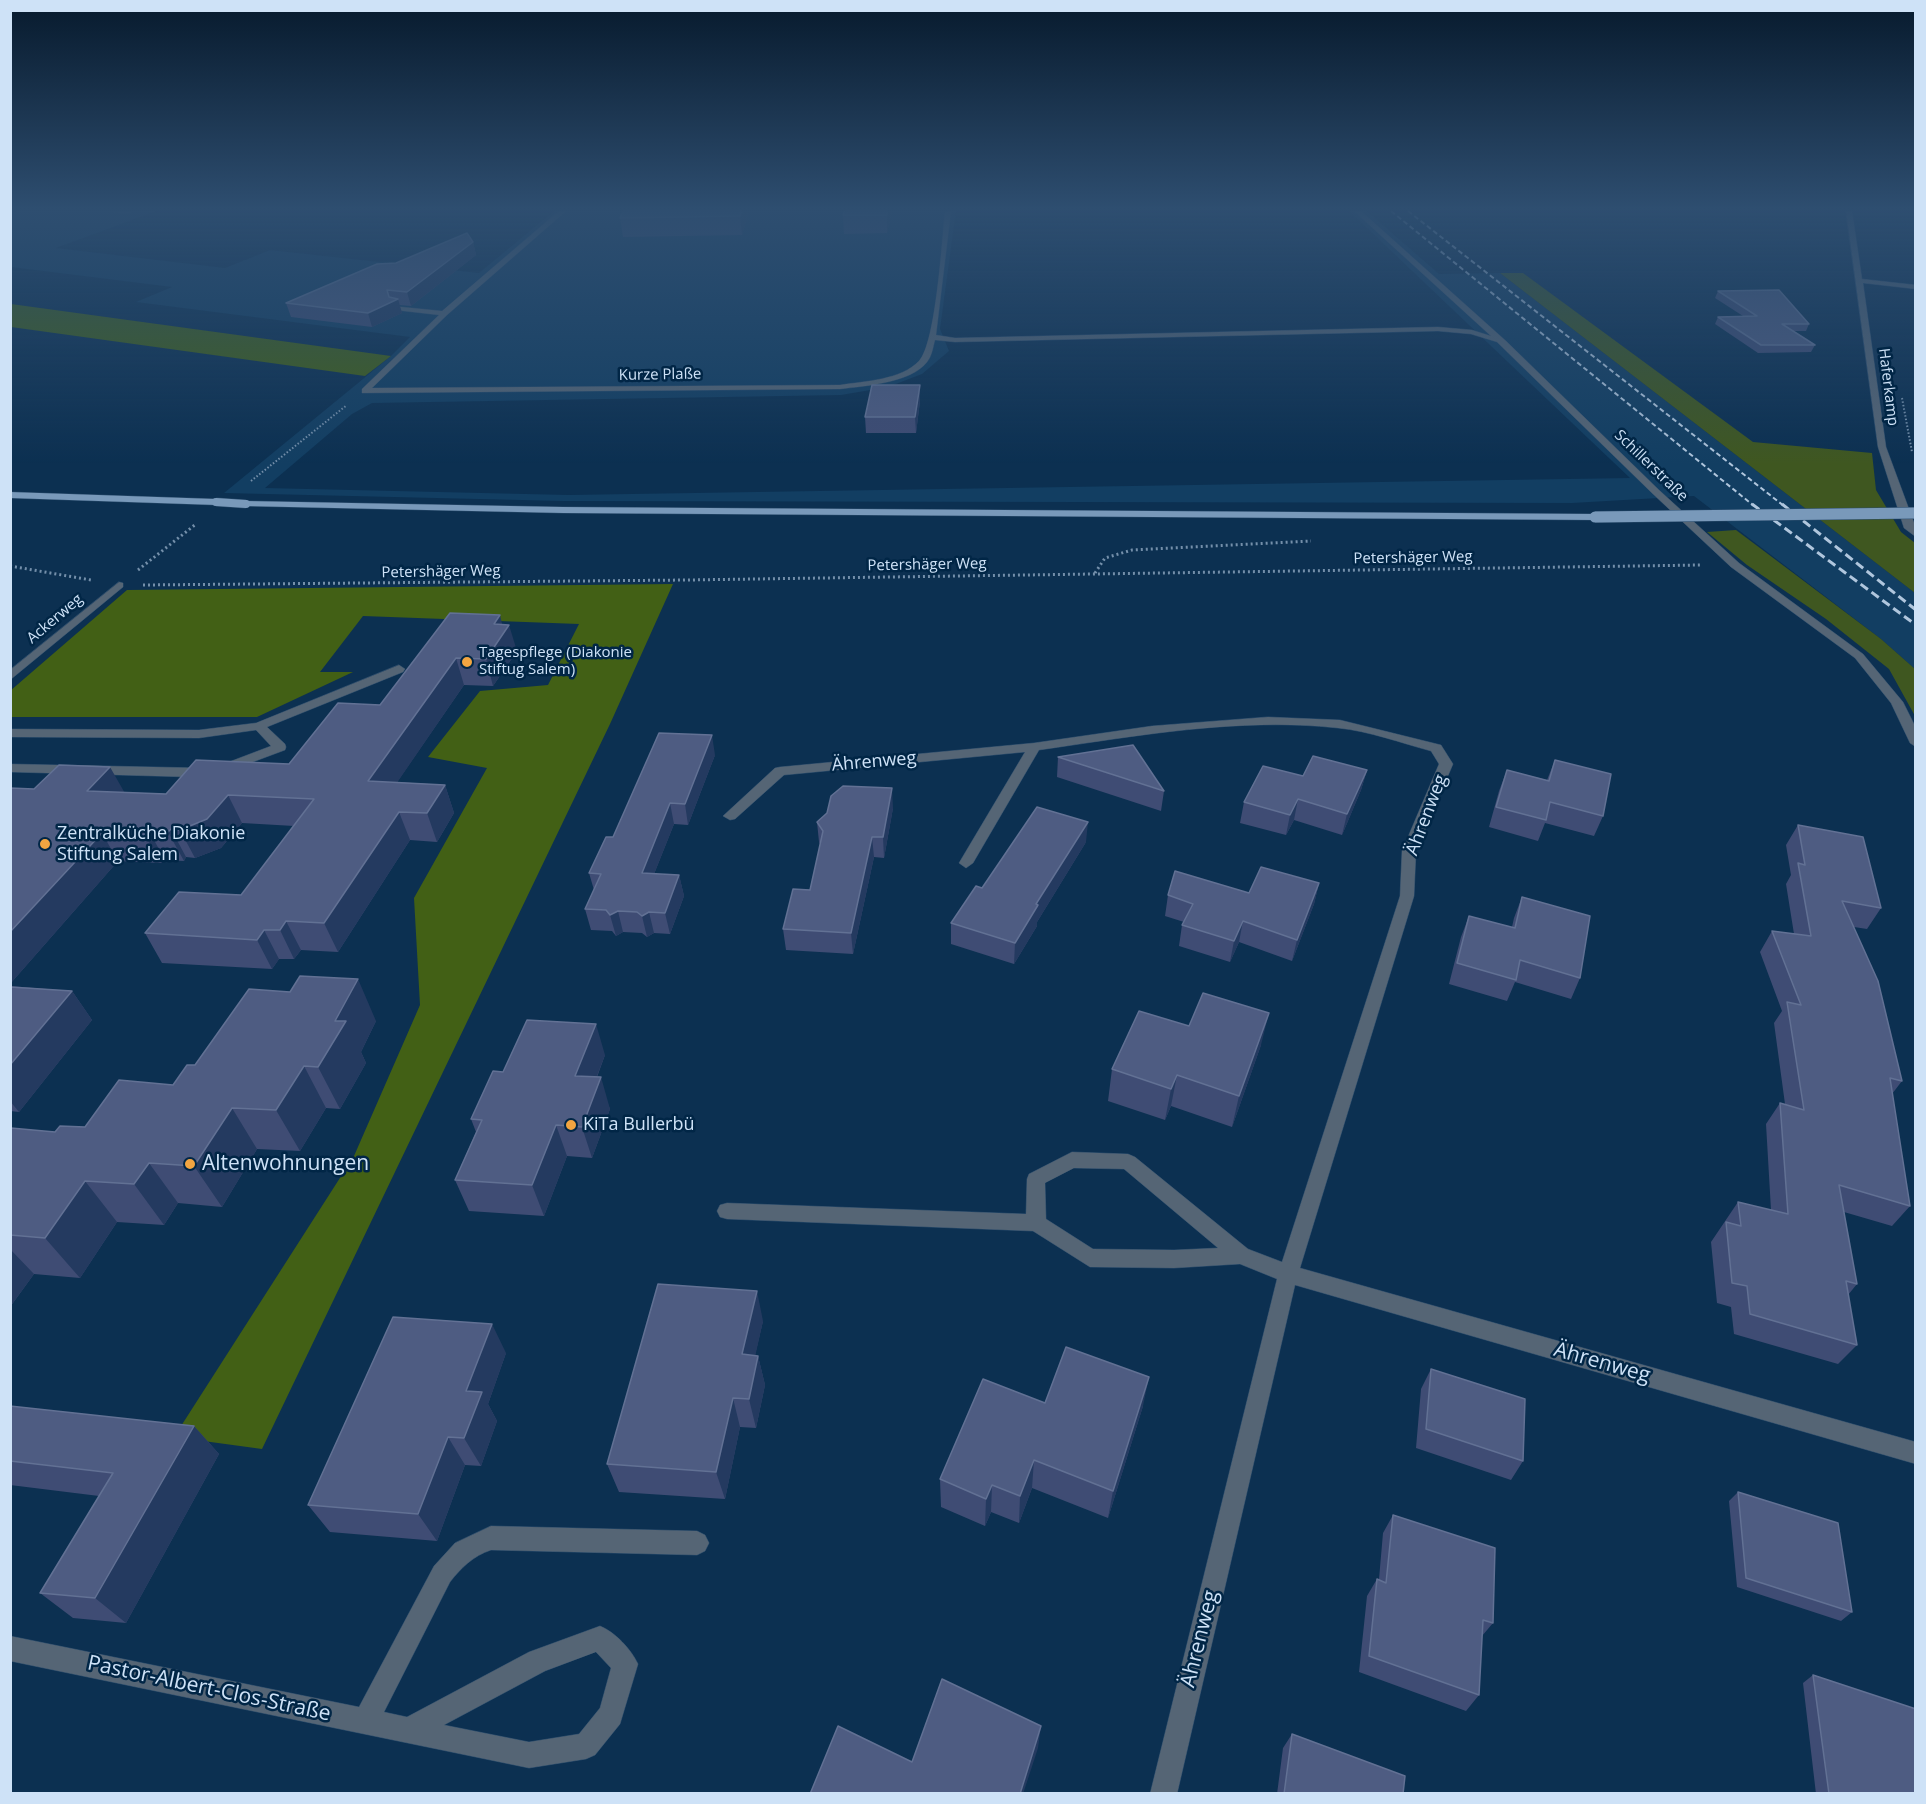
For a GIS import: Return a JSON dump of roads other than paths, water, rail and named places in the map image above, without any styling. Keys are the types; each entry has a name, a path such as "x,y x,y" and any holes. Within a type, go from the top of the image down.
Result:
{"main road":[{"path":"10,495 246,504 575,510 1595,517 1916,513"}],"street":[{"path":"395,308 444,313 465,295"},
{"name":"Kurze Plaße","path":"444,313 365,391 840,387 895,377 912,370 926,360 933,337 938,295"},
{"name":"Schillerstraße","path":"1450,295 1735,565 1859,656 1897,702 1916,743"},
{"name":"Haferkamp","path":"1862,295 1882,447 1912,531"},
{"path":"933,337 955,340 1438,329 1472,332 1503,343"},
{"name":"Ackerweg","path":"10,677 119,585"},
{"path":"10,733 199,734 259,726 399,669"},
{"name":"Ährenweg","path":"730,816 780,771 1034,747 1152,730 1268,721 1340,724 1436,748 1446,764 1409,851 1407,896 1288,1274 1163,1794"},
{"path":"10,768 191,773 233,767 280,747 259,726"},
{"path":"966,863 1034,747"},
{"name":"Ährenweg","path":"1241,1255 1174,1259 1090,1258 1036,1223 1036,1179 1072,1160 1128,1162 1241,1255 1288,1274 1916,1452"},
{"path":"727,1211 1036,1223"},
{"path":"366,1721 442,1574 454,1557 470,1545 491,1538 697,1544"},
{"name":"Pastor-Albert-Clos-Straße","path":"10,1648 529,1755 586,1746 611,1715 625,1664 600,1638 538,1661 408,1730"}],"railway":[{"path":"1495,295 1754,506"},
{"path":"1515,295 1784,506"},
{"path":"1752,504 1916,625"},
{"path":"1782,504 1916,610"}],"place":[{"name":"Tagespflege (Diakonie Stiftug Salem)","path":"467,662"},
{"name":"Zentralküche Diakonie Stiftung Salem","path":"45,844"},
{"name":"KiTa Bullerbü","path":"571,1125"},
{"name":"Altenwohnungen","path":"190,1164"}]}
